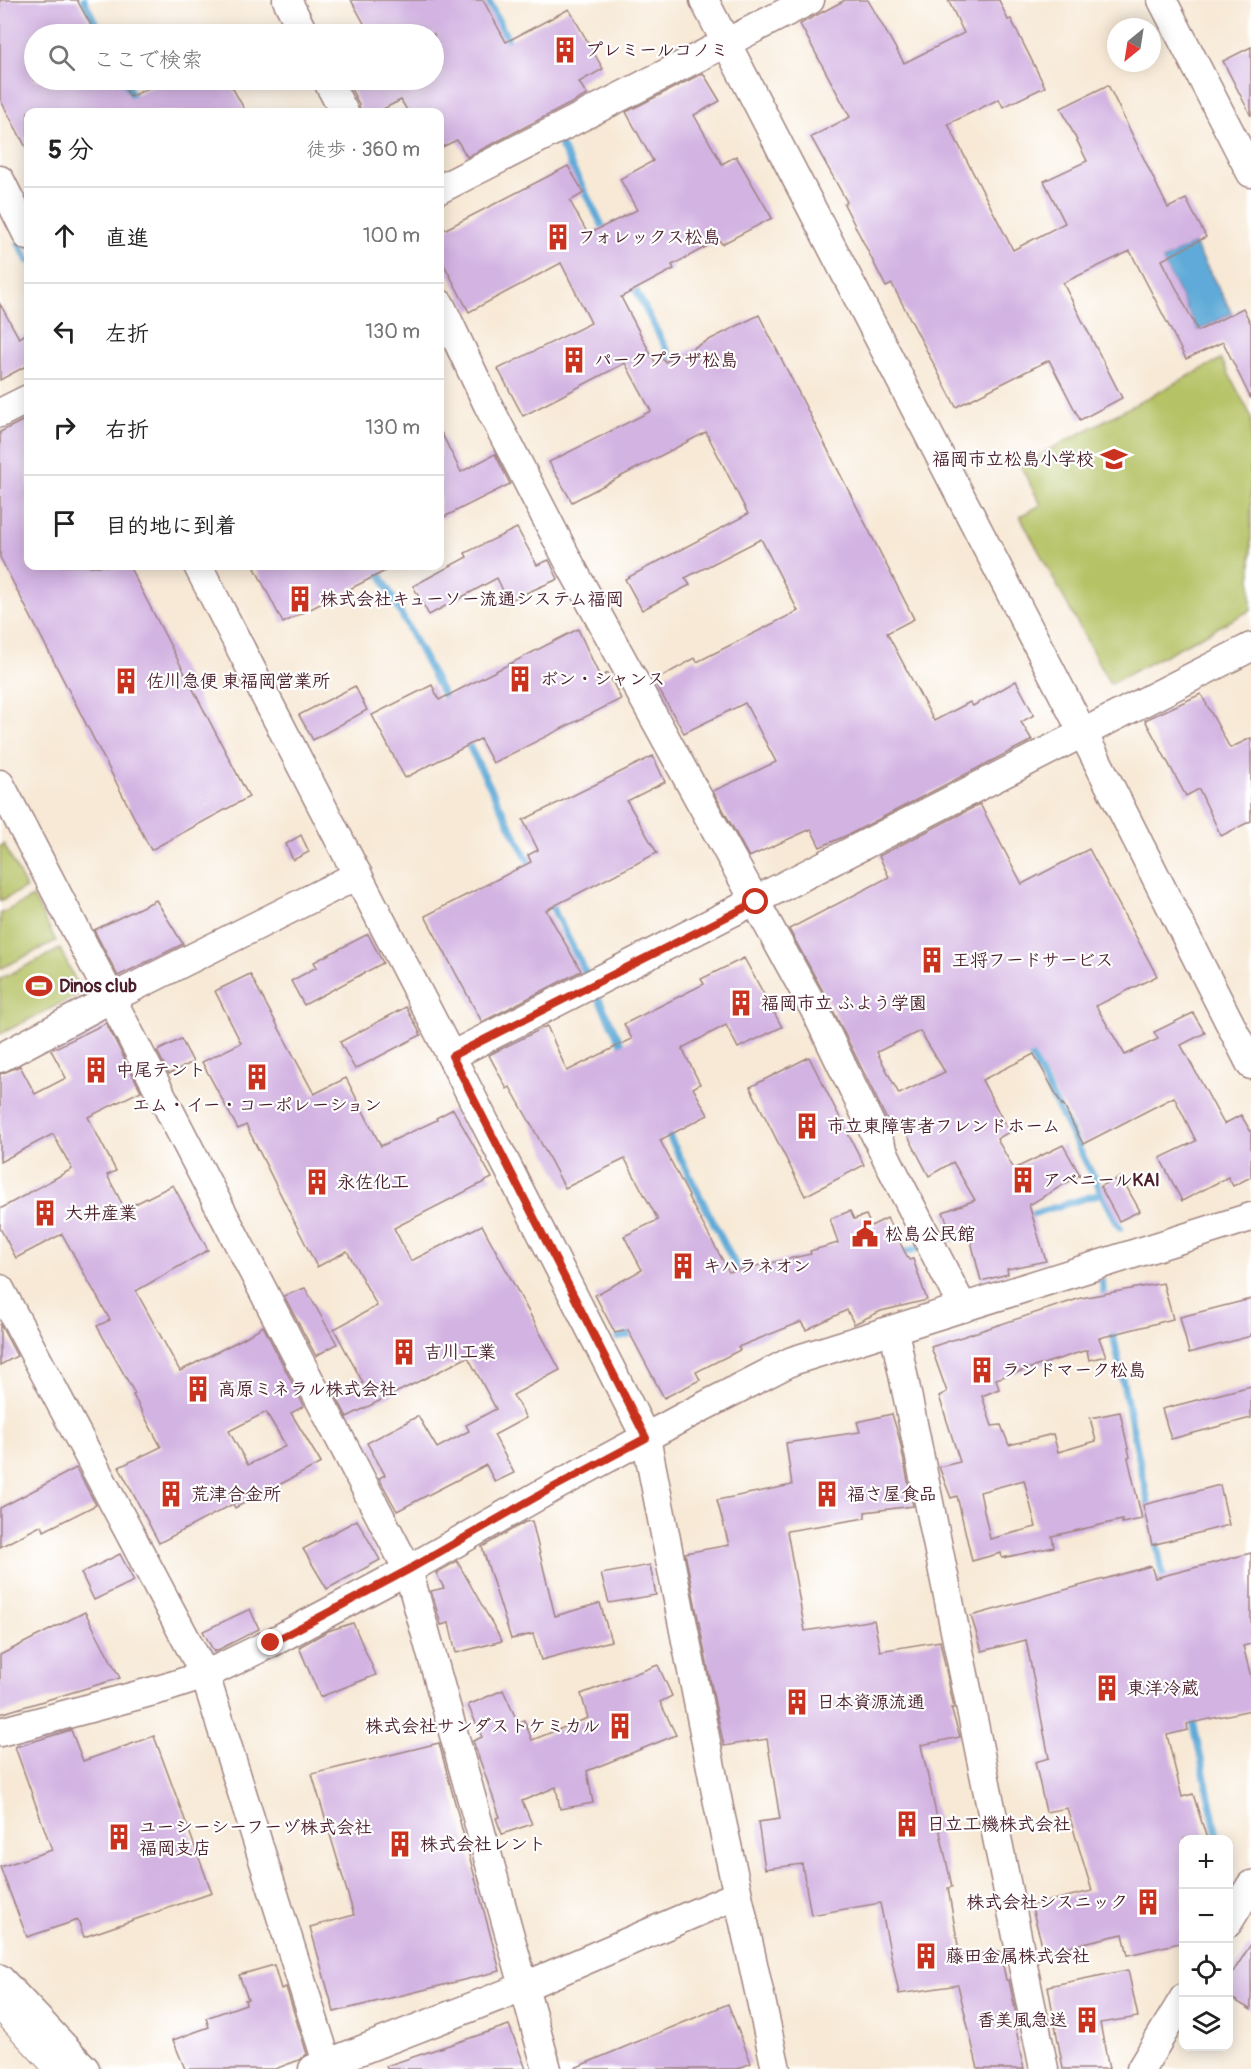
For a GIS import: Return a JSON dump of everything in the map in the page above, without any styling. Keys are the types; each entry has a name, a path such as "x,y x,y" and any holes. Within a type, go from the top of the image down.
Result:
{"highway":[{"path":"0,2001 63,2069"},
{"path":"0,2022 44,2069"}],"street":[{"path":"287,0 299,24"},
{"path":"704,0 1083,733 1251,1065"},
{"path":"444,187 810,0"},
{"path":"1162,0 1251,173"},
{"path":"332,90 342,108"},
{"path":"0,180 24,228"},
{"path":"444,312 488,405 568,560 816,1011 891,1167 963,1308"},
{"path":"0,413 24,401"},
{"path":"200,570 452,1056 646,1438 737,1895 776,2069"},
{"path":"452,1056 1251,647"},
{"path":"0,784 408,1570 547,2069"},
{"path":"0,1058 112,998 358,875"},
{"path":"0,1732 165,1688 205,1675 271,1643 408,1570 543,1493 792,1361 1251,1217"},
{"path":"0,1288 205,1675 323,2067 524,1986 737,1895"},
{"path":"894,1330 1044,2069"},
{"path":"1233,1915 1251,1885"},
{"path":"0,1978 85,2069"},
{"path":"1141,2069 1179,2006"}],"green space":[{"path":"1221,359 1251,416 1251,610 1110,684 1020,516 1041,505 1020,465"},
{"path":"4,844 26,888 0,901 0,846"},
{"name":"Dinos club","path":"33,897 56,941 0,969 0,914"},
{"name":"Dinos club","path":"60,949 82,993 0,1034 0,979"}],"water":[{"path":"1194,243 1232,313 1198,331 1162,260"}],"building":[{"path":"0,0 77,0 90,24 24,24 24,90 126,90 130,97 144,90 234,90 244,108 24,108 24,144 0,99"},
{"path":"351,0 483,0 506,42 569,9 603,69 579,82 587,95 467,157 457,140 444,146 444,108 406,108 401,100 385,108 360,108 352,90 444,90 444,24 364,24"},
{"path":"845,0 868,0 904,63 964,33 948,0 999,0 1045,87 1003,107 999,99 948,124 1013,250 1065,223 1044,181 1087,161 1061,108 1108,85 1168,208 1186,199 1206,237 1162,260 1198,331 1243,308 1251,324 1251,399 1223,342 1186,359 1130,251 1063,283 1122,398 1080,420 1049,360 956,407 892,284 886,287 844,204 847,202 811,137 850,117 800,24"},
{"path":"1251,47 1251,116 1223,61"},
{"path":"703,73 720,101 694,115 722,164 736,156 772,218 722,244 719,240 672,265 674,269 621,297 655,362 663,359 665,362 759,315 914,619 887,633 934,721 970,702 973,706 1016,681 1034,715 1021,722 1032,740 852,833 820,847 811,829 749,857 713,791 776,762 745,703 684,733 654,681 695,658 697,662 798,611 761,539 685,578 690,585 642,610 625,579 748,514 706,432 572,502 549,462 651,411 625,363 523,416 498,369 591,323 561,263 469,312 444,265 444,230 568,166 584,193 570,201 588,234 637,210 620,179 653,161 626,112"},
{"path":"0,304 19,338 24,335 24,367 0,380"},
{"name":"佐川急便 東福岡営業所","path":"24,420 24,570 131,570 249,797 151,850 0,557 0,432"},
{"path":"444,438 461,472 495,454 510,484 444,517"},
{"path":"517,528 537,565 549,560 558,579 508,601 497,578 429,615 413,586 467,557 465,553"},
{"name":"株式会社キューソー流通システム福岡","path":"256,570 387,570 283,623"},
{"path":"578,629 600,677 608,673 621,699 493,763 480,739 405,778 372,715 432,685 439,700"},
{"path":"355,686 367,710 313,740 299,715"},
{"path":"1201,694 1230,748 1251,738 1251,821 1221,836 1199,789 1186,796 1145,720"},
{"path":"653,756 665,782 627,801 657,853 546,910 581,971 482,1022 425,916 531,862 528,855 538,850 523,820"},
{"path":"980,804 1022,884 1089,849 1157,976 1096,1006 1125,1055 1158,1039 1154,1032 1193,1013 1205,1033 1181,1045 1224,1124 1241,1115 1251,1132 1251,1177 1233,1186 1228,1177 1182,1201 1160,1158 1196,1141 1174,1097 1083,1144 1034,1054 982,1080 1009,1132 997,1139 1014,1169 1063,1145 1080,1175 1029,1205 1046,1261 1007,1269 1008,1274 981,1281 968,1229 952,1235 943,1212 975,1200 953,1162 929,1176 900,1121 890,1126 830,1004 789,929 889,877 879,856","holes":["920,1031 945,1072 899,1094 877,1052"]},
{"path":"301,835 309,852 293,860 286,844"},
{"path":"156,900 183,944 118,976 94,930"},
{"path":"368,934 383,963 304,1005 291,981 317,967 314,962"},
{"path":"744,958 782,1027 738,1048 726,1025 682,1048 700,1084 693,1088 708,1115 660,1140 688,1197 729,1272 811,1254 810,1251 838,1243 830,1219 850,1211 854,1219 866,1215 871,1226 887,1218 909,1260 913,1259 927,1300 881,1311 854,1324 847,1310 806,1330 801,1322 738,1347 740,1350 696,1372 700,1380 664,1398 628,1330 615,1333 595,1295 642,1270 624,1236 658,1220 625,1159 565,1188 510,1087 507,1089 489,1055 547,1026 567,1071 632,1039 624,1024 704,984 701,979"},
{"path":"250,974 314,1094 346,1078 381,1146 437,1120 436,1118 453,1109 492,1178 394,1228 411,1261 482,1225 560,1370 513,1395 526,1418 494,1435 514,1473 495,1482 486,1465 397,1511 379,1478 385,1475 367,1443 418,1416 437,1448 469,1431 466,1425 496,1409 468,1357 347,1417 336,1396 363,1383 334,1329 377,1306 347,1251 317,1267 246,1125 238,1129 202,1062 241,1043 215,991"},
{"path":"406,1007 421,1035 355,1069 340,1042"},
{"path":"106,1023 141,1091 88,1117 116,1171 107,1175 125,1209 173,1185 208,1250 136,1291 180,1371 263,1326 304,1406 291,1413 321,1463 235,1508 233,1504 159,1543 119,1467 161,1447 97,1326 110,1320 62,1234 16,1258 0,1228 0,1209 72,1169 53,1134 0,1162 0,1074 20,1066 35,1094 66,1078 51,1050","holes":["266,1412 286,1446 248,1465 229,1431"]},
{"path":"181,1039 193,1062 169,1074 157,1051"},
{"name":"市立東障害者フレンドホーム","path":"809,1057 864,1165 805,1196 750,1087"},
{"path":"1121,1177 1140,1211 1119,1221 1100,1186"},
{"path":"1163,1283 1173,1319 1099,1338 1106,1356 1089,1360 1087,1350 996,1379 999,1389 982,1396 992,1426 1001,1425 1009,1445 1053,1434 1058,1452 1096,1441 1090,1418 1120,1412 1142,1519 1122,1523 1122,1520 1052,1536 1054,1547 1002,1558 1001,1553 972,1561 957,1496 951,1498 939,1467 960,1462 939,1396 947,1392 931,1347 1081,1298","holes":["1024,1480 1036,1527 990,1539 980,1492"]},
{"name":"吉川工業","path":"305,1288 337,1344 316,1356 284,1296"},
{"path":"1251,1299 1251,1336 1189,1353 1180,1317"},
{"path":"0,1324 17,1356 0,1365"},
{"path":"1251,1386 1251,1418 1171,1439 1162,1409"},
{"path":"892,1414 913,1506 865,1512 865,1518 787,1531 805,1631 874,1620 880,1651 940,1641 954,1708 951,1708 960,1737 921,1745 952,1887 948,1888 960,1957 1000,1951 1018,2024 1015,2025 1024,2069 978,2069 958,1985 899,1994 880,1903 811,1915 802,1864 765,1869 758,1822 780,1819 767,1739 724,1746 716,1709 685,1553 729,1545 717,1500 792,1485 786,1443 860,1432 857,1422"},
{"path":"76,1468 96,1505 44,1531 42,1525 0,1547 0,1508"},
{"path":"1220,1485 1229,1525 1152,1545 1143,1505"},
{"path":"357,1520 380,1560 327,1589 303,1549"},
{"path":"532,1521 555,1616 600,1603 611,1641 541,1660 533,1634 511,1639 482,1547 525,1522"},
{"path":"1251,1553 1251,1644 1243,1646 1251,1677 1251,1710 1187,1724 1188,1730 1167,1735 1182,1797 1193,1794 1206,1835 1179,1835 1179,1943 1128,1955 1123,1934 1044,1952 1031,1905 1092,1891 1067,1808 1046,1812 1035,1762 1049,1758 1026,1640 982,1651 971,1616 1151,1566 1155,1578"},
{"path":"120,1554 134,1581 94,1600 81,1573"},
{"path":"457,1561 502,1641 456,1653 449,1623 441,1625 431,1591 444,1588 436,1573"},
{"path":"650,1565 656,1595 609,1603 601,1574"},
{"path":"250,1609 259,1629 214,1652 203,1631"},
{"path":"85,1612 120,1678 0,1714 0,1655"},
{"path":"353,1623 376,1675 320,1697 299,1647 328,1631"},
{"path":"658,1665 672,1696 660,1702 676,1735 587,1771 593,1803 560,1809 556,1787 522,1801 532,1824 502,1834 496,1818 500,1817 473,1741 482,1737 468,1705 503,1690 518,1723 524,1720 532,1740 588,1718 581,1694"},
{"name":"ユーシーシーフーヅ株式会社 福岡支店","path":"71,1730 83,1761 154,1736 212,1893 84,1937 78,1920 27,1937 0,1867 52,1850 15,1747"},
{"name":"株式会社レント","path":"439,1743 500,1971 334,2012 310,1927 354,1915 312,1774"},
{"path":"1251,1944 1251,2010 1233,1999 1233,1972"},
{"path":"274,1965 281,1989 286,1987 307,2054 299,2060 275,2069 185,2069 173,2040 209,2027 206,2018 246,2004 245,2000 248,1999 239,1975"},
{"name":"香美風急送","path":"1128,1970 1138,2017 1100,2023 1109,2069 1063,2069 1048,1986"},
{"path":"728,2004 751,2063 737,2069 572,2069"},
{"path":"509,2025 526,2069 387,2069 386,2066"}],"waterway":[{"path":"84,0 96,24"},
{"path":"488,0 512,48"},
{"path":"129,90 139,108"},
{"path":"556,136 606,233"},
{"path":"19,243 24,253"},
{"path":"632,283 675,366"},
{"path":"378,570 448,704"},
{"path":"465,738 533,870"},
{"path":"549,901 589,979"},
{"path":"594,989 625,1052"},
{"path":"1027,1048 1120,1228"},
{"path":"665,1128 742,1278"},
{"path":"1023,1217 1102,1193"},
{"path":"937,1242 978,1230"},
{"path":"897,1254 923,1247"},
{"path":"1102,1282 1106,1303"},
{"path":"1111,1325 1150,1511"},
{"path":"618,1338 639,1332"},
{"path":"1155,1537 1165,1585"},
{"path":"1192,1716 1217,1835"}],"place":[{"name":"プレミールコノミ","path":"565,50"},
{"name":"フォレックス松島","path":"558,237"},
{"name":"パークプラザ松島","path":"574,360"},
{"name":"福岡市立松島小学校","path":"1114,459"},
{"name":"株式会社キューソー流通システム福岡","path":"300,599"},
{"name":"ボン・シャンス","path":"520,679"},
{"name":"佐川急便 東福岡営業所","path":"126,681"},
{"name":"王将フードサービス","path":"932,960"},
{"name":"Dinos club","path":"39,986"},
{"name":"福岡市立 ふよう学園","path":"741,1003"},
{"name":"中尾テント","path":"96,1070"},
{"name":"エム・イー・コーポレーション","path":"257,1077"},
{"name":"市立東障害者フレンドホーム","path":"807,1126"},
{"name":"アベニールKAI","path":"1023,1180"},
{"name":"永佐化工","path":"317,1182"},
{"name":"大井産業","path":"45,1213"},
{"name":"松島公民館","path":"865,1234"},
{"name":"キハラネオン","path":"683,1266"},
{"name":"吉川工業","path":"404,1352"},
{"name":"ランドマーク松島","path":"982,1370"},
{"name":"高原ミネラル株式会社","path":"198,1389"},
{"name":"荒津合金所","path":"171,1494"},
{"name":"福さ屋食品","path":"827,1494"},
{"name":"東洋冷蔵","path":"1107,1688"},
{"name":"日本資源流通","path":"797,1702"},
{"name":"株式会社サンダストケミカル","path":"620,1726"},
{"name":"日立工機株式会社","path":"907,1824"},
{"name":"ユーシーシーフーヅ株式会社 福岡支店","path":"119,1837"},
{"name":"株式会社レント","path":"400,1844"},
{"name":"株式会社シスニック","path":"1148,1902"},
{"name":"藤田金属株式会社","path":"926,1956"},
{"name":"香美風急送","path":"1087,2020"}],"route":[{"path":"271,1643 646,1438 452,1056 756,902"}]}
